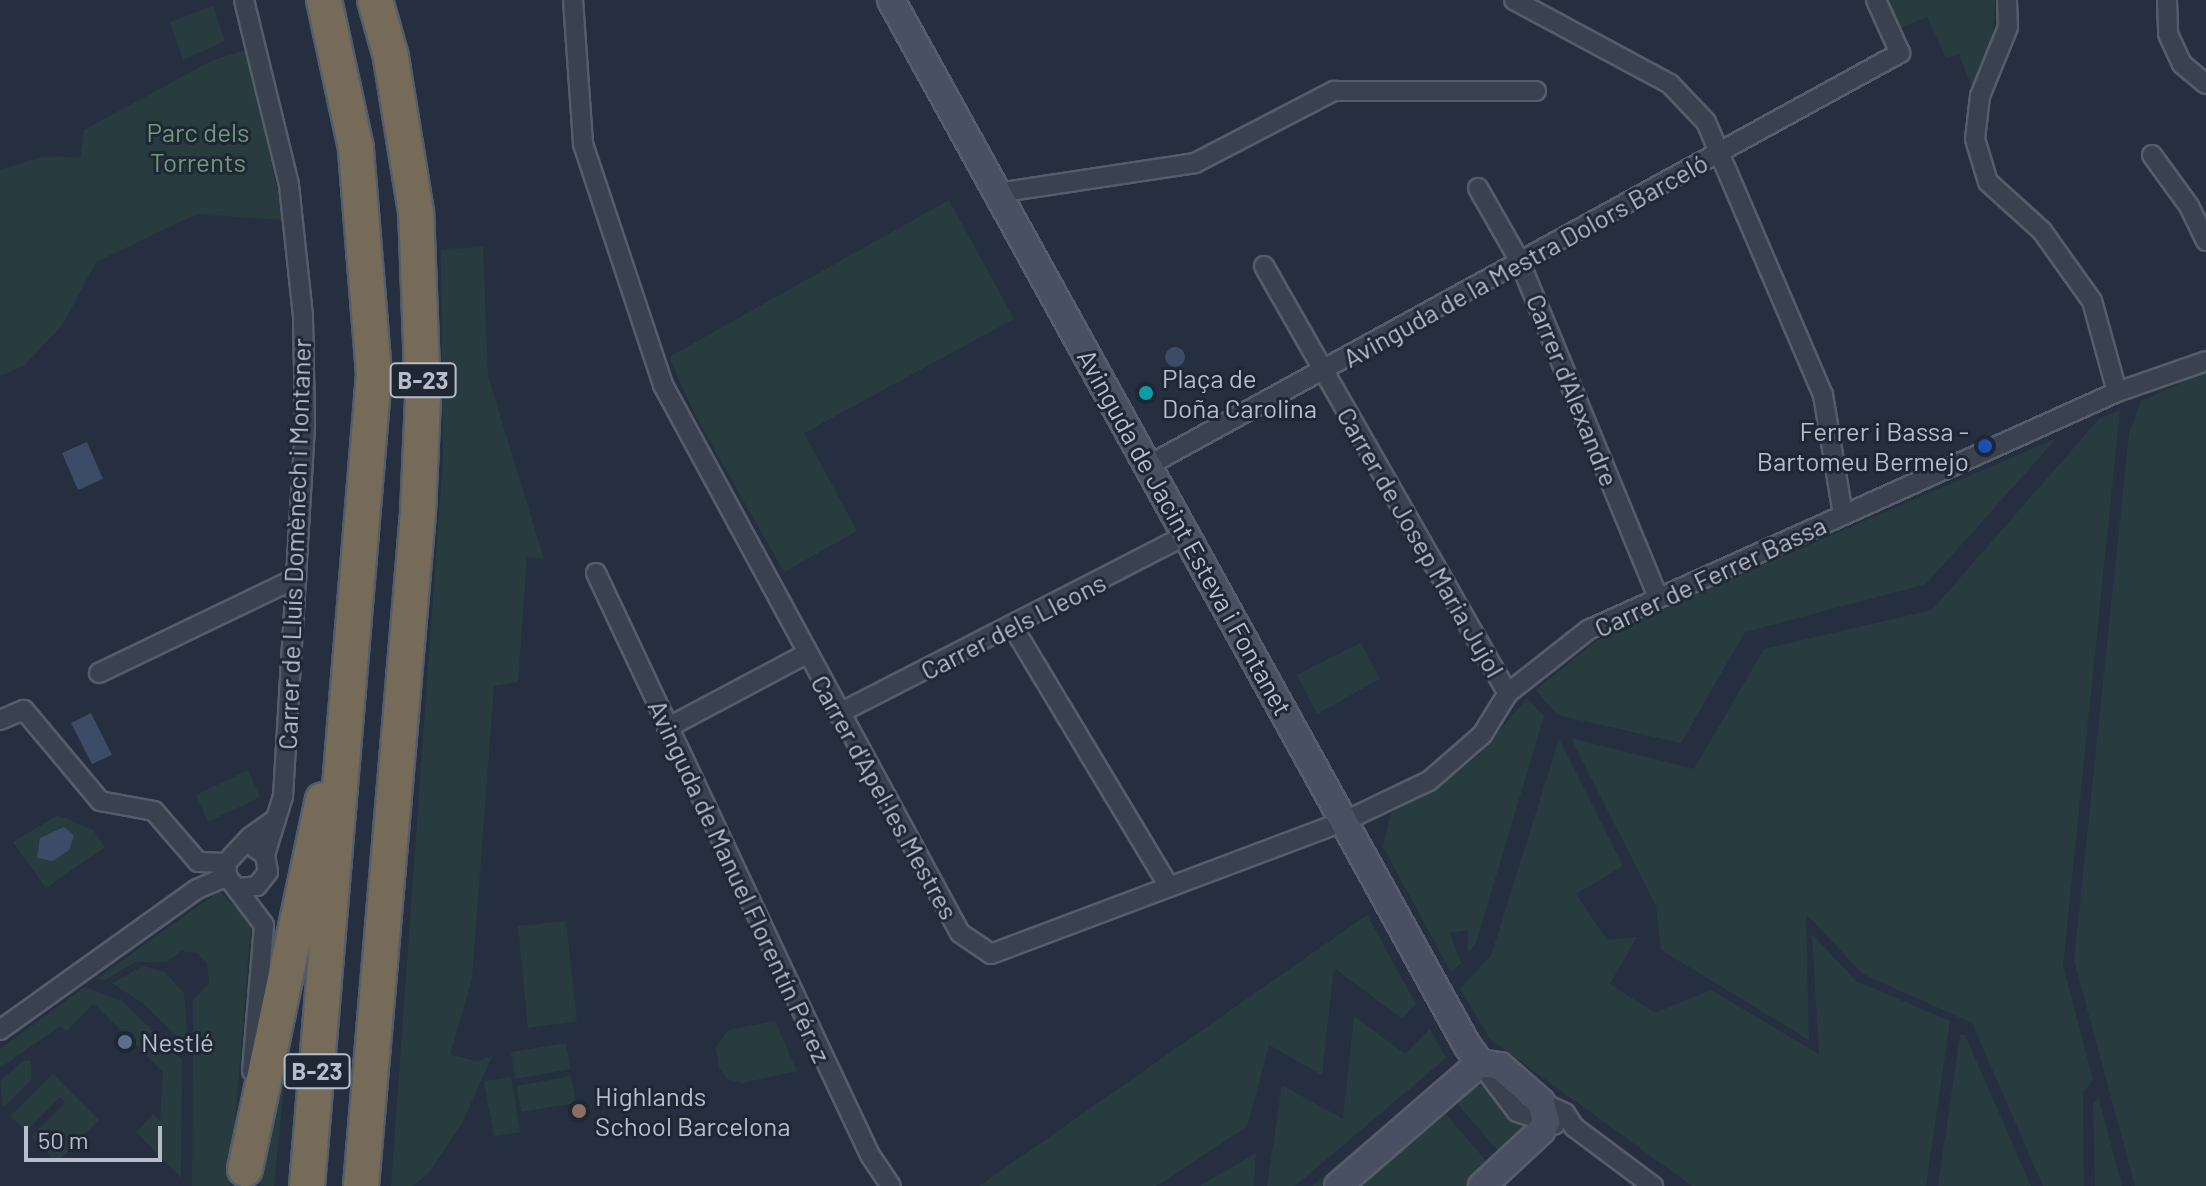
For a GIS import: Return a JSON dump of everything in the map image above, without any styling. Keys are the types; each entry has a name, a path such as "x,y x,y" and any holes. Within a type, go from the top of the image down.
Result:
{"highway":[{"name":"B-23","path":"307,1186 374,374 372,316 356,148 324,0"},
{"name":"B-23","path":"364,1186 418,513 423,385 416,212 391,57 375,0"},
{"path":"245,1177 298,900 349,694"}],"street":[{"name":"Carrer de Lluís Domènech i Montaner","path":"231,876 264,880 265,855 283,796 305,426 303,317 289,185 244,0"},
{"name":"Carrer d'Apel·les Mestres","path":"573,0 583,144 663,385 838,714 971,945 991,954 1012,949 1345,821"},
{"name":"Avinguda de Jacint Esteva i Fontanet","path":"891,0 1480,1063"},
{"path":"1514,0 1670,84 1695,107 1723,152 1823,395 1843,515"},
{"name":"Avinguda de la Mestra Dolors Barceló","path":"1149,465 1900,53 1876,0"},
{"path":"2007,0 2008,27 1980,96 1975,139 1988,182 2042,231 2092,301 2117,392"},
{"path":"2167,0 2168,34 2182,64 2206,84"},
{"path":"997,193 1195,163 1334,91 1536,91"},
{"path":"2152,155 2197,207 2206,241"},
{"name":"Carrer d'Alexandre","path":"1478,188 1519,260 1658,597"},
{"name":"Carrer de Josep Maria Jujol","path":"1264,266 1508,693"},
{"name":"Carrer de Ferrer Bassa","path":"1345,821 1429,781 1482,735 1508,693 1588,630 2117,392 2206,361"},
{"name":"Carrer dels Lleons","path":"838,714 1013,627 1187,535"},
{"name":"Avinguda de Manuel Florentín Pérez","path":"596,573 870,1155 891,1186"},
{"path":"99,673 296,578"},
{"path":"1013,627 1169,887"},
{"path":"667,728 806,654"},
{"path":"0,720 24,710 100,801 154,811 198,862 231,876 264,925 245,1177"},
{"path":"231,876 239,848 276,819"},
{"path":"239,848 248,846 265,855"},
{"path":"0,1030 197,889 231,876"},
{"path":"1338,1186 1480,1063 1500,1066 1544,1112 1574,1127 1653,1186"},
{"path":"1482,1186 1544,1112"}],"green space":[{"path":"1884,0 1995,0 1992,42 1973,91 1959,54 1946,58 1927,17 1901,28 1893,23"},
{"path":"213,6 225,41 183,60 170,22"},
{"name":"Parc dels Torrents","path":"246,50 284,220 197,214 96,262 63,324 25,365 0,376 0,170 44,156 80,158 84,130 213,60"},
{"path":"949,200 1014,319 804,433 857,531 784,572 695,415 669,357"},
{"path":"483,247 488,376 544,559 527,557 518,682 494,686 472,979 450,1055 477,1061 492,1056 462,1123 429,1173 413,1186 391,1186 443,459 441,250"},
{"path":"2206,372 2206,1186 2135,1186 2074,960 2129,434 2141,401"},
{"path":"2120,410 2063,966 2093,1079 2083,1093 2084,1186 2043,1186 1972,1023 1863,974 1806,914 1809,1040 1661,950 1656,906 1571,738 1694,769 1764,649 1932,610 2099,419"},
{"path":"2057,438 1926,584 1745,632 1681,743 1557,715 1536,690 1595,642 1651,613"},
{"path":"1361,643 1380,679 1317,714 1297,675"},
{"path":"1527,698 1544,716 1476,943 1468,954 1468,930 1450,933 1461,963 1451,972 1383,847 1391,813 1438,788 1480,754"},
{"path":"1559,739 1623,866 1576,894 1607,940 1637,937 1610,984 1655,1013 1711,990 1819,1054 1812,934 1856,981 1950,1021 1926,1186 1692,1186 1490,1039 1460,988 1491,956"},
{"path":"248,770 260,797 208,822 196,795"},
{"path":"58,815 93,830 105,847 46,888 13,842"},
{"path":"219,891 251,923 230,1186 192,1186 193,1000 209,983 207,963 197,953 182,951 166,962 135,962 105,980 97,979"},
{"path":"1367,915 1416,1004 1402,1019 1334,968 1322,1075 1269,1045 1247,1127 1156,1186 979,1186"},
{"path":"566,921 577,1021 528,1028 518,926"},
{"path":"297,956 274,1186 260,1186 261,1163"},
{"path":"143,966 165,972 184,993 188,1047 144,1004 112,983"},
{"path":"85,987 122,1001 182,1059 181,1178 136,1132 153,1114 160,1120 163,1072 94,1004 66,1031 60,1026 0,1068 0,1049"},
{"path":"1354,1016 1405,1054 1430,1029 1446,1058 1295,1186 1267,1186 1282,1085 1343,1119"},
{"path":"775,1021 797,1071 742,1083 727,1079 719,1068 716,1047 728,1030"},
{"path":"1960,1035 1965,1035 2031,1186 1938,1186"},
{"path":"566,1043 570,1069 515,1079 511,1052"},
{"path":"24,1060 31,1061 31,1080 3,1108 0,1081"},
{"path":"53,1074 99,1120 57,1162 31,1137 65,1103 60,1097 26,1131 10,1116"},
{"path":"571,1076 576,1103 521,1112 517,1086"},
{"path":"511,1077 520,1132 494,1136 484,1081"},
{"path":"1477,1086 1487,1086 1524,1126 1504,1158 1456,1102"},
{"path":"1424,1091 1431,1099 1329,1186 1312,1186"},
{"path":"2099,1099 2122,1186 2095,1186 2093,1102"},
{"path":"1444,1112 1493,1169 1475,1186 1357,1186"},
{"path":"1256,1153 1254,1186 1200,1186"}],"water":[{"path":"1175,347 1182,350 1185,357 1182,364 1175,367 1168,364 1165,357 1168,350"},
{"path":"87,442 103,479 78,490 62,453"},
{"path":"91,713 112,755 92,764 71,723"},
{"path":"64,827 74,835 69,850 53,861 37,858 40,838"}],"place":[{"name":"Plaça de Doña Carolina","path":"1146,393"},
{"name":"Ferrer i Bassa - Bartomeu Bermejo","path":"1985,446"},
{"name":"Nestlé","path":"125,1042"},
{"name":"Highlands School Barcelona","path":"579,1111"}]}
